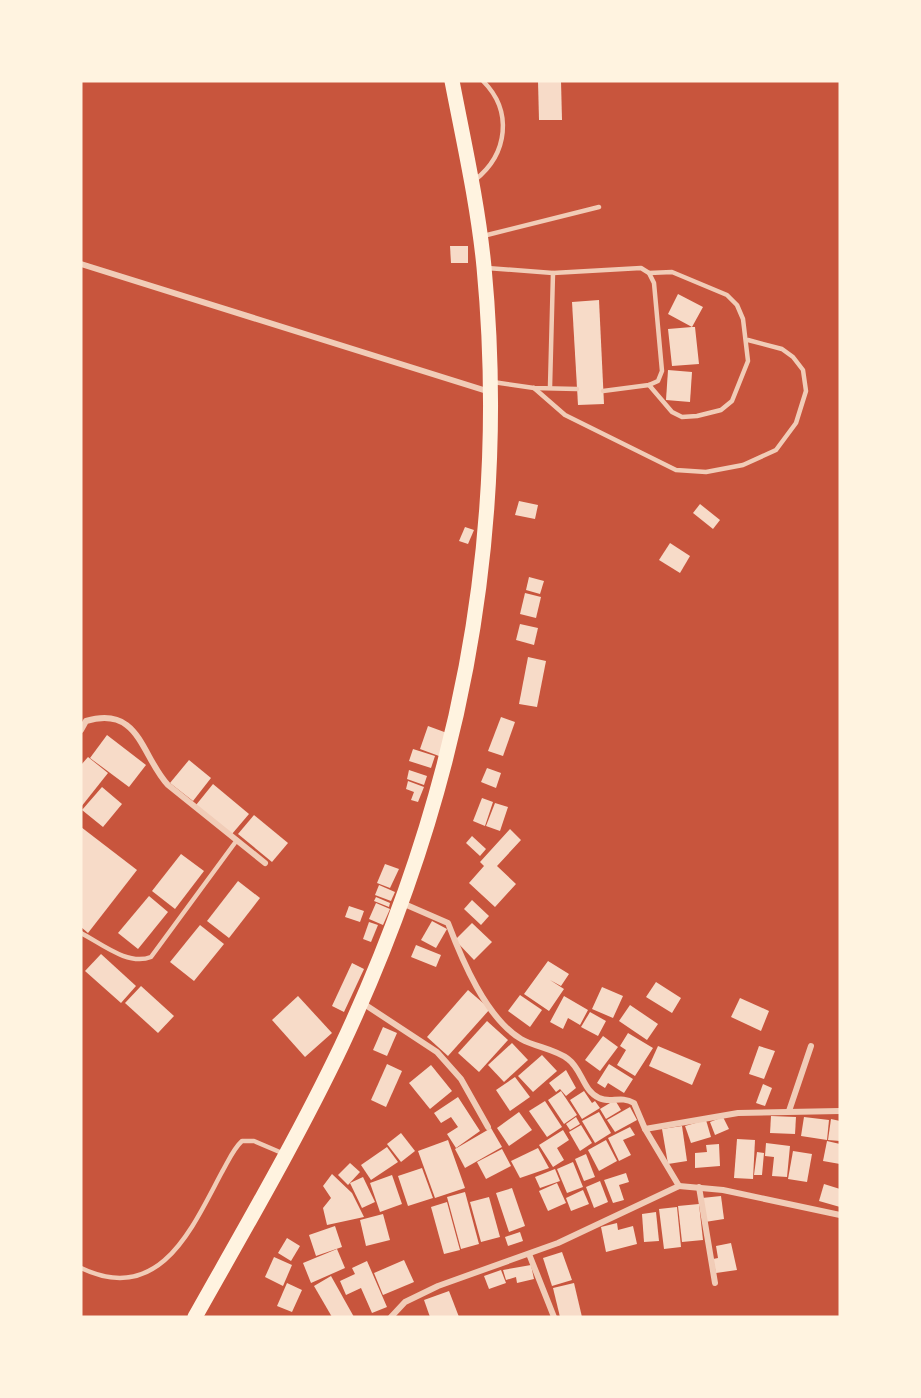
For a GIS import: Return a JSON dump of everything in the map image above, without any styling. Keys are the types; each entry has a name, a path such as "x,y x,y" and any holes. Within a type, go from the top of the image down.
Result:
{"highway":[{"path":"195,1317 285,1155 361,1002 400,902 443,773 470,660 487,512 490,387 481,237 452,81"}],"street":[{"path":"81,264 490,387"},
{"path":"81,730 86,721 99,717 123,723 135,730 158,774 168,785 265,863"},
{"path":"400,902 448,923 468,970 502,1023 520,1038 568,1059 594,1096 605,1100 621,1098 634,1103 645,1129 679,1186"},
{"path":"361,1002 443,1058 462,1079 488,1127"},
{"path":"789,1111 811,1046"},
{"path":"645,1129 738,1113 840,1110"},
{"path":"391,1317 405,1302 438,1286 529,1254 679,1186 699,1187 840,1215"},
{"path":"699,1187 715,1283"},
{"path":"529,1254 554,1317"}],"lane":[{"path":"472,182 487,171 504,138 500,111 492,90 483,81"},
{"path":"481,237 599,207"},
{"path":"484,268 553,273 641,268 649,273 654,283 662,371 658,381 649,385 603,391"},
{"path":"649,273 672,272 727,295 743,319 748,340 746,373 732,401 722,410 697,417 682,417 664,406 649,385"},
{"path":"550,387 553,273"},
{"path":"534,388 566,415 676,470 706,472 743,465 776,450 796,423 806,390 803,370 794,357 782,350 748,340"},
{"path":"490,387 577,389"},
{"path":"81,933 128,958 140,961 151,957 237,840"},
{"path":"81,1268 119,1278 142,1275 162,1264 185,1240 242,1141 254,1141 285,1155"}],"building":[{"path":"538,81 561,81 562,120 539,120"},
{"path":"450,246 468,246 468,263 451,263"},
{"path":"678,294 703,307 692,327 668,314"},
{"path":"599,300 604,404 578,405 572,302"},
{"path":"695,327 699,364 672,366 668,329"},
{"path":"668,370 692,372 690,402 666,400"},
{"path":"519,501 538,505 535,519 515,515"},
{"path":"700,504 720,520 713,529 693,513"},
{"path":"465,527 474,530 468,544 459,541"},
{"path":"670,543 690,556 680,573 659,560"},
{"path":"529,577 544,581 540,594 526,590"},
{"path":"525,593 541,597 536,618 520,614"},
{"path":"520,624 538,628 534,645 516,640"},
{"path":"528,657 546,661 537,707 519,704"},
{"path":"501,717 515,722 503,756 488,751"},
{"path":"428,726 447,733 439,756 420,749"},
{"path":"107,735 146,765 129,787 90,758"},
{"path":"413,749 435,756 431,768 409,761"},
{"path":"88,757 108,773 81,807 81,765"},
{"path":"189,760 211,778 193,801 170,783"},
{"path":"487,768 501,773 496,788 481,782"},
{"path":"409,770 427,776 424,785 407,779"},
{"path":"408,781 424,787 418,802 411,800 414,792 406,789"},
{"path":"213,784 249,814 232,834 196,805"},
{"path":"102,787 122,804 103,827 82,810"},
{"path":"482,798 493,802 485,826 473,821"},
{"path":"495,803 508,807 500,831 486,826"},
{"path":"254,815 288,843 272,862 238,834"},
{"path":"81,827 137,870 88,933 81,927"},
{"path":"510,829 521,840 497,866 516,884 495,907 469,883 484,866 480,862"},
{"path":"472,836 486,849 480,856 466,843"},
{"path":"181,854 204,871 175,909 152,891"},
{"path":"385,864 399,869 390,888 377,883"},
{"path":"238,881 260,898 229,938 207,921"},
{"path":"379,885 395,892 391,901 375,895"},
{"path":"149,896 168,912 138,949 118,933"},
{"path":"376,897 390,903 389,907 374,901"},
{"path":"472,900 489,916 481,925 464,909"},
{"path":"376,903 390,909 383,925 369,919"},
{"path":"349,906 364,911 360,922 345,917"},
{"path":"432,921 447,929 436,948 421,940"},
{"path":"369,922 378,925 371,942 363,939"},
{"path":"472,923 492,942 474,960 455,940"},
{"path":"200,925 224,944 194,981 170,962"},
{"path":"416,945 441,955 436,967 411,957"},
{"path":"101,954 136,986 121,1003 85,971"},
{"path":"548,961 569,974 561,986 550,980 564,989 549,1011 524,994"},
{"path":"352,963 364,969 344,1012 332,1006"},
{"path":"656,982 681,998 672,1013 646,997"},
{"path":"141,986 174,1016 158,1033 125,1003"},
{"path":"602,987 623,996 613,1018 592,1009"},
{"path":"468,990 490,1009 448,1056 427,1037"},
{"path":"520,995 542,1010 530,1027 508,1011"},
{"path":"298,996 332,1033 305,1057 272,1020"},
{"path":"564,996 588,1010 580,1025 568,1018 563,1029 550,1022"},
{"path":"740,998 769,1011 761,1031 731,1017"},
{"path":"630,1005 658,1024 647,1040 619,1021"},
{"path":"590,1012 606,1021 598,1036 581,1027"},
{"path":"487,1021 508,1040 479,1072 458,1053"},
{"path":"383,1027 397,1033 387,1056 373,1050"},
{"path":"628,1033 653,1048 635,1076 617,1065 626,1050 620,1046"},
{"path":"603,1036 618,1047 600,1071 585,1060"},
{"path":"512,1043 528,1060 504,1082 488,1065"},
{"path":"658,1046 701,1064 692,1085 649,1066"},
{"path":"759,1046 775,1051 764,1079 749,1074"},
{"path":"542,1055 557,1071 533,1092 518,1076"},
{"path":"387,1064 402,1071 386,1107 371,1100"},
{"path":"609,1064 633,1079 624,1093 608,1083 605,1088 597,1083"},
{"path":"431,1065 452,1091 430,1109 409,1083"},
{"path":"566,1070 576,1088 566,1096 560,1089 556,1092 549,1083"},
{"path":"515,1077 530,1097 510,1111 496,1090"},
{"path":"763,1084 772,1088 765,1106 756,1103"},
{"path":"561,1091 577,1115 564,1124 548,1100"},
{"path":"584,1091 592,1103 595,1101 600,1108 582,1119 570,1100"},
{"path":"458,1097 480,1131 456,1148 447,1134 458,1127 451,1117 441,1123 434,1113"},
{"path":"615,1100 621,1110 606,1119 600,1109"},
{"path":"545,1101 562,1127 547,1137 529,1111"},
{"path":"630,1107 637,1120 615,1132 607,1120"},
{"path":"519,1112 532,1130 509,1146 497,1128"},
{"path":"599,1112 611,1133 595,1143 582,1121"},
{"path":"771,1116 796,1117 795,1134 770,1133"},
{"path":"576,1117 580,1124 570,1130 566,1124"},
{"path":"723,1117 729,1129 715,1135 710,1122"},
{"path":"804,1117 829,1120 827,1140 801,1136"},
{"path":"831,1119 840,1121 840,1141 828,1140"},
{"path":"706,1120 711,1137 691,1143 685,1126"},
{"path":"581,1125 592,1143 580,1151 569,1132"},
{"path":"682,1126 687,1161 668,1164 662,1129"},
{"path":"630,1127 635,1135 623,1140 631,1155 619,1161 608,1138"},
{"path":"491,1128 502,1147 465,1168 455,1149"},
{"path":"563,1130 569,1140 557,1148 564,1160 553,1167 539,1145"},
{"path":"401,1133 415,1151 401,1162 387,1144"},
{"path":"737,1139 755,1140 753,1179 734,1178"},
{"path":"448,1140 465,1188 435,1198 418,1151"},
{"path":"606,1140 617,1161 599,1171 588,1150"},
{"path":"827,1141 840,1144 840,1164 823,1161"},
{"path":"766,1143 790,1146 787,1177 772,1176 774,1157 765,1156"},
{"path":"719,1144 720,1166 695,1168 695,1153 707,1152 706,1145"},
{"path":"387,1147 398,1162 371,1180 361,1165"},
{"path":"538,1148 549,1168 520,1178 511,1161"},
{"path":"502,1149 511,1166 486,1179 477,1162"},
{"path":"793,1151 812,1154 807,1182 788,1179"},
{"path":"757,1152 764,1153 762,1175 754,1175"},
{"path":"586,1154 595,1177 584,1181 575,1159"},
{"path":"573,1162 583,1187 567,1193 557,1169"},
{"path":"350,1163 360,1172 348,1185 338,1175"},
{"path":"422,1168 433,1198 408,1206 398,1176"},
{"path":"555,1169 560,1181 540,1188 535,1177"},
{"path":"626,1173 629,1182 619,1185 624,1200 613,1203 604,1180"},
{"path":"332,1174 352,1193 364,1217 327,1225 323,1208 331,1198 323,1186"},
{"path":"392,1175 402,1204 380,1212 370,1183"},
{"path":"363,1177 375,1202 362,1208 350,1183"},
{"path":"600,1181 608,1202 594,1208 586,1187"},
{"path":"557,1183 566,1203 548,1211 539,1191"},
{"path":"824,1184 840,1189 840,1207 819,1201"},
{"path":"512,1188 525,1226 509,1232 496,1193"},
{"path":"583,1190 589,1204 571,1211 566,1198"},
{"path":"465,1192 479,1244 461,1249 447,1197"},
{"path":"721,1196 724,1219 705,1222 702,1198"},
{"path":"489,1197 500,1237 481,1242 470,1202"},
{"path":"447,1202 460,1250 444,1254 431,1207"},
{"path":"699,1204 703,1240 682,1242 678,1206"},
{"path":"677,1207 681,1247 664,1249 659,1209"},
{"path":"656,1212 659,1241 644,1242 642,1214"},
{"path":"383,1214 390,1240 366,1246 360,1220"},
{"path":"617,1223 618,1230 633,1226 637,1244 606,1252 601,1227"},
{"path":"335,1226 342,1247 316,1256 309,1235"},
{"path":"520,1232 523,1241 508,1246 505,1237"},
{"path":"287,1238 300,1246 291,1261 278,1253"},
{"path":"731,1243 737,1270 716,1273 713,1259 718,1258 716,1246"},
{"path":"337,1249 345,1268 311,1283 303,1263"},
{"path":"562,1252 572,1280 552,1286 543,1258"},
{"path":"274,1257 292,1265 283,1286 265,1277"},
{"path":"404,1260 414,1282 383,1295 374,1273"},
{"path":"367,1261 387,1307 372,1313 361,1288 346,1295 340,1281 355,1274 352,1268"},
{"path":"531,1265 534,1279 517,1283 516,1277 506,1280 503,1270"},
{"path":"501,1270 506,1283 489,1289 484,1276"},
{"path":"331,1276 354,1317 332,1317 314,1286"},
{"path":"287,1283 302,1290 292,1312 277,1306"},
{"path":"574,1283 582,1317 560,1317 553,1288"},
{"path":"449,1291 459,1317 430,1317 424,1300"}]}
